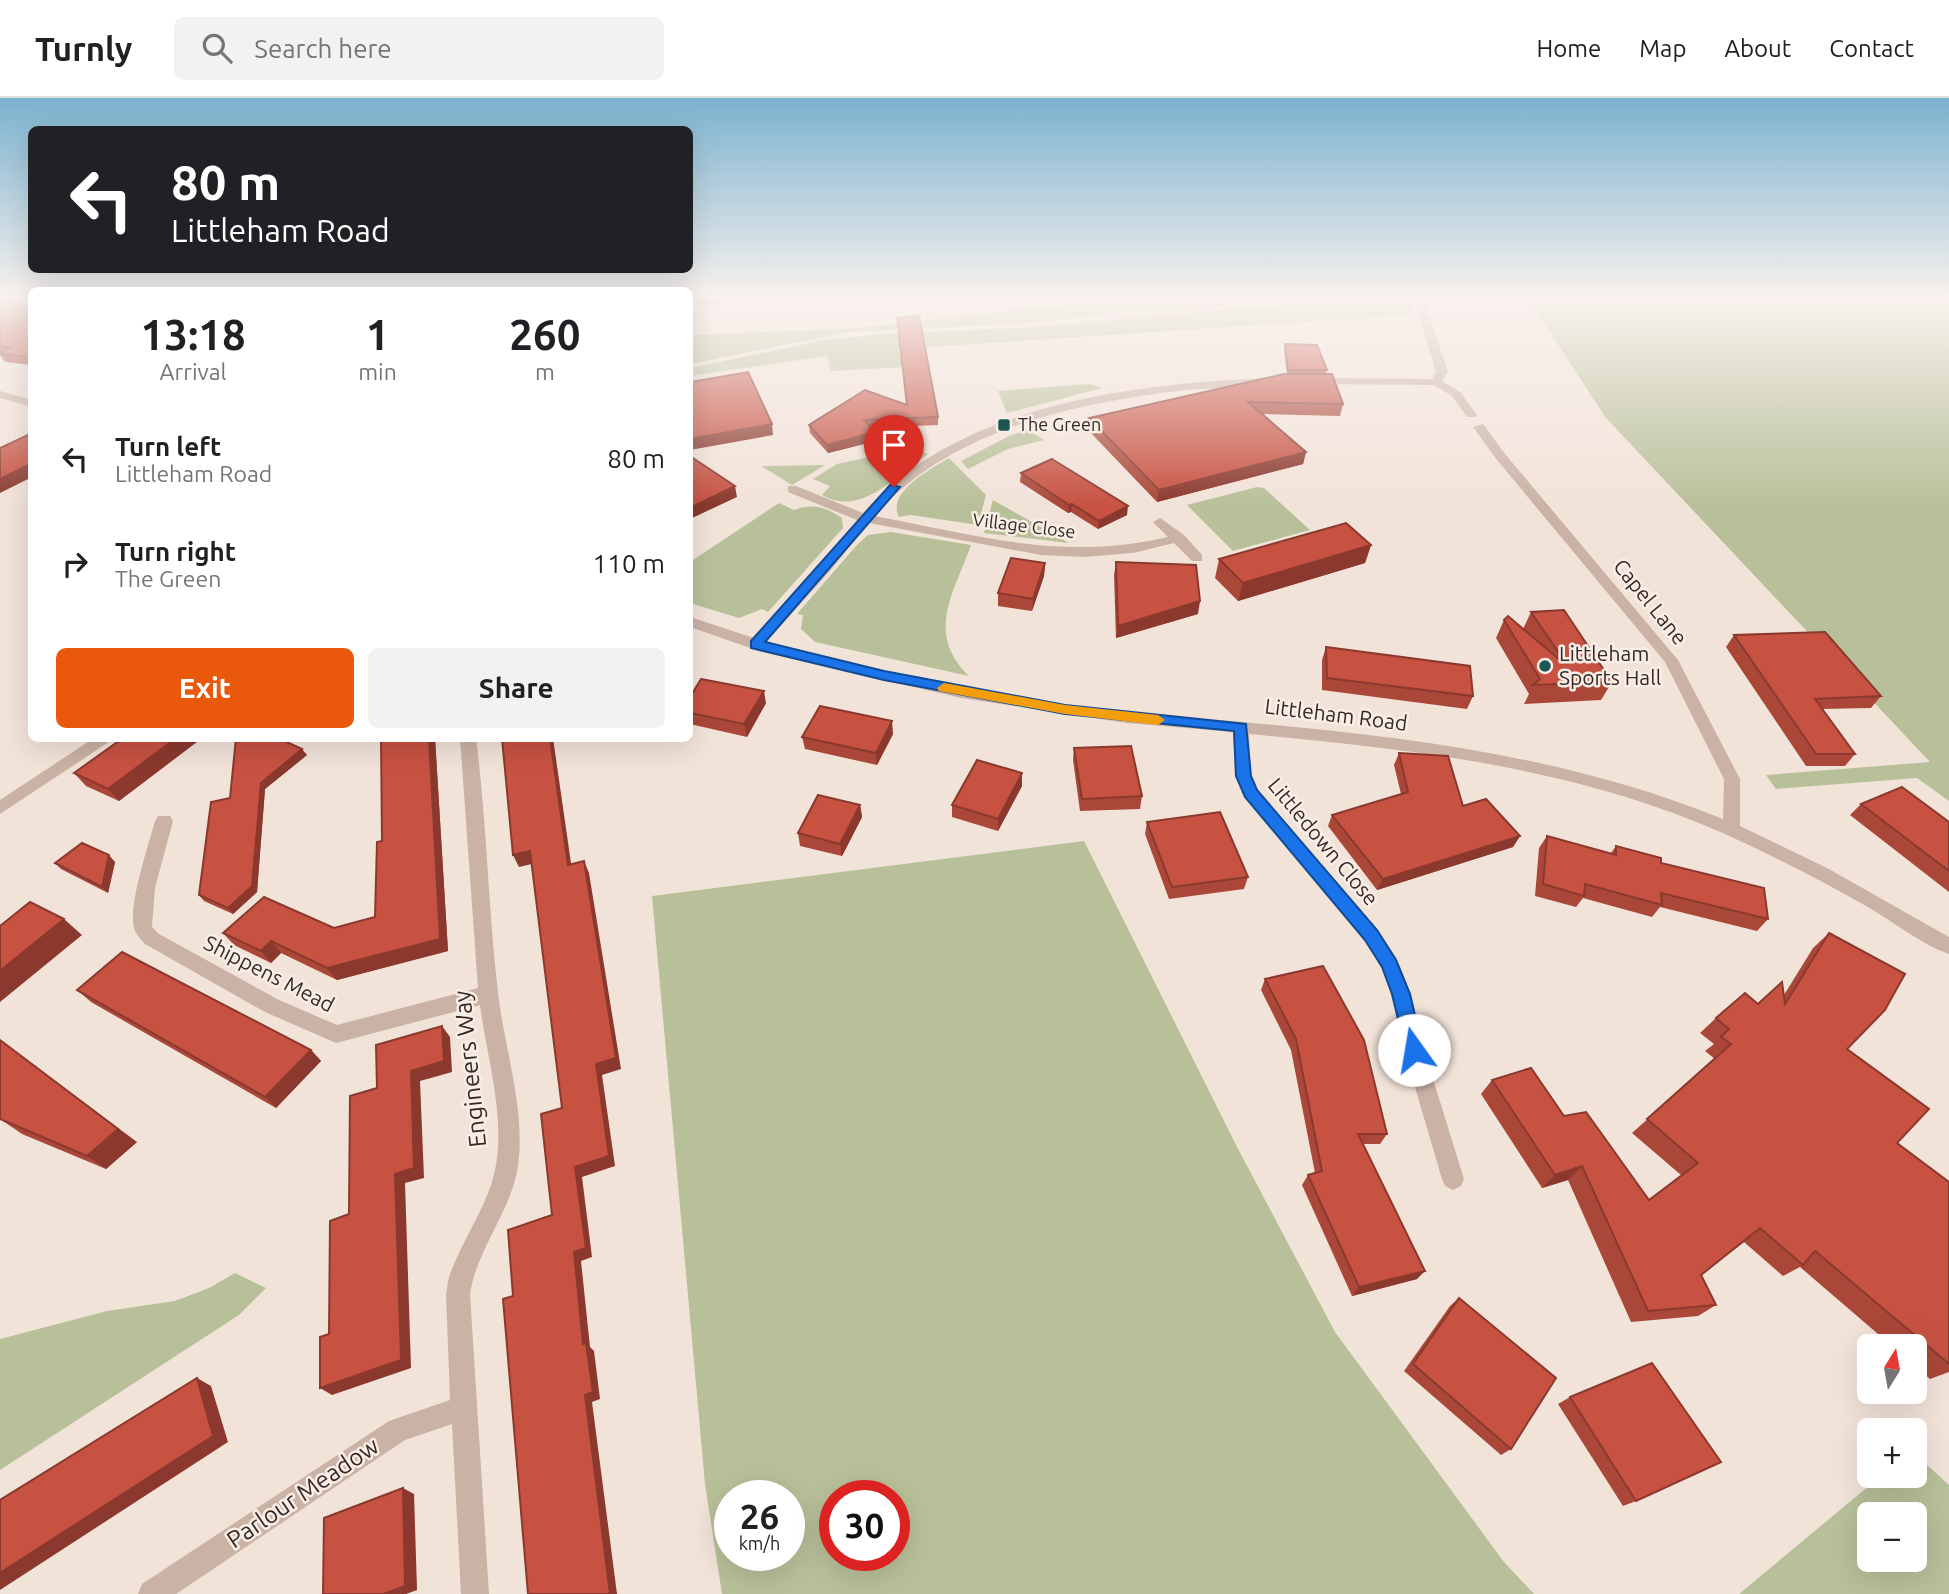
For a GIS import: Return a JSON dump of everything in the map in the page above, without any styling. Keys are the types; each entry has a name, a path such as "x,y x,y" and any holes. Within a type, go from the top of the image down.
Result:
{"street":[{"path":"1299,381 1436,382 1442,372 1440,367"},
{"path":"755,645 894,487 943,453 1002,427 1089,402 1166,388 1244,381 1285,381"},
{"name":"Capel Lane","path":"1436,382 1456,394 1501,457 1671,660 1732,779 1731,830"},
{"path":"0,394 28,403"},
{"name":"Village Close","path":"792,489 865,518 1041,551 1133,549 1179,538"},
{"path":"1160,522 1198,558"},
{"name":"Littleham Road","path":"693,623 755,645 884,676 1065,709 1401,746 1517,763 1593,780 1731,830 1828,879 1949,946"},
{"name":"Littledown Close","path":"1241,727 1243,776 1251,793 1371,935 1390,965 1401,994 1414,1050 1453,1179"},
{"path":"0,808 101,742"},
{"name":"Engineers Way","path":"468,742 488,993 506,1122 507,1166 498,1193 459,1278 463,1408 475,1561 475,1594"},
{"name":"Shippens Mead","path":"164,821 150,871 142,917 143,929 152,939 261,1000 336,1034 488,993"},
{"name":"Parlour Meadow","path":"152,1594 398,1430 463,1408"}],"green space":[{"path":"693,367 696,367 753,367 693,376"},
{"path":"830,367 904,367 831,371"},
{"path":"1572,367 1949,367 1949,801 1917,778 1776,789 1766,775 1930,762 1606,418"},
{"path":"1089,384 1102,388 1007,413 998,391"},
{"path":"1028,430 1044,440 1008,449 968,469 961,461 1011,435"},
{"path":"900,450 919,450 928,454 878,491 865,497 837,501 822,495 830,486 813,479 837,464"},
{"path":"949,458 986,495 978,525 911,515 899,517 897,508 904,490"},
{"path":"825,465 792,485 761,466"},
{"path":"1257,487 1264,488 1310,530 1233,551 1187,505"},
{"path":"993,500 1069,543 984,533"},
{"path":"779,503 794,510 807,507 825,509 842,518 843,528 768,612 762,609 739,618 693,604 693,560"},
{"path":"891,532 971,545 951,596 946,628 948,644 969,676 815,642 801,629 803,615 797,614 857,545 868,535"},
{"path":"1084,841 1236,1145 1335,1332 1504,1562 1534,1594 722,1594 718,1571 805,1571 805,1480 714,1480 714,1542 705,1484 652,896"},
{"path":"235,1273 266,1288 239,1315 0,1470 0,1339 107,1311 175,1301 209,1288"},
{"path":"1927,1465 1949,1485 1949,1594 1739,1594 1866,1488 1927,1488"}],"building":[{"path":"903,367 929,367 938,417 864,420 875,432 827,445 809,425 865,390 907,405"},
{"path":"1288,367 1326,367 1327,370 1288,370"},
{"path":"748,372 772,424 693,438 693,381"},
{"path":"1284,374 1332,374 1343,404 1248,402 1306,452 1159,490 1089,418"},
{"path":"28,435 28,465 0,479 0,448"},
{"path":"693,458 735,486 693,507"},
{"path":"1052,459 1128,506 1099,521 1021,473"},
{"path":"1346,523 1371,545 1243,583 1219,559"},
{"path":"1011,558 1045,563 1033,599 998,593"},
{"path":"1116,562 1196,565 1200,601 1118,626"},
{"path":"1564,610 1612,682 1533,685 1540,679 1504,620 1508,616 1561,661 1563,659 1531,612"},
{"path":"1825,632 1881,696 1815,699 1855,754 1816,754 1734,635"},
{"path":"1326,647 1470,666 1473,696 1327,678"},
{"path":"701,679 764,691 744,724 693,714 693,692"},
{"path":"820,706 892,721 876,753 802,737"},
{"path":"117,742 171,742 108,789 74,773"},
{"path":"236,742 287,742 302,749 261,783 252,886 228,908 199,895 211,802 230,798"},
{"path":"381,742 429,742 440,939 327,968 271,941 261,951 223,933 264,897 334,928 375,917 377,842 382,841"},
{"path":"502,742 551,742 568,865 584,861 616,1058 596,1064 609,1156 575,1167 586,1248 574,1252 583,1344 586,1343 593,1392 585,1395 610,1594 528,1594 503,1299 513,1296 508,1230 552,1215 541,1114 562,1108 530,851 513,855"},
{"path":"1131,746 1142,796 1082,799 1074,748"},
{"path":"1399,753 1448,756 1463,806 1486,799 1520,836 1383,879 1332,815 1408,792"},
{"path":"977,760 1022,773 998,819 952,805"},
{"path":"1902,787 1949,822 1949,871 1861,804"},
{"path":"818,795 860,805 840,844 798,833"},
{"path":"1220,812 1248,877 1172,887 1147,822"},
{"path":"1547,836 1616,855 1616,846 1661,858 1661,863 1764,888 1768,919 1661,893 1662,905 1585,884 1584,896 1543,884"},
{"path":"82,843 109,855 102,887 55,863"},
{"path":"30,902 64,919 0,971 0,926"},
{"path":"1829,933 1905,974 1885,1010 1847,1049 1929,1109 1897,1143 1949,1182 1949,1364 1927,1345 1927,1334 1913,1334 1815,1251 1803,1265 1760,1228 1701,1275 1716,1305 1648,1311 1582,1166 1555,1175 1492,1080 1531,1068 1564,1116 1586,1112 1649,1200 1698,1163 1647,1119 1731,1044 1721,1037 1729,1029 1716,1018 1745,993 1758,1004 1782,982 1785,1004"},
{"path":"122,952 311,1050 265,1097 77,990"},
{"path":"1323,966 1364,1040 1387,1134 1358,1134 1425,1271 1359,1287 1308,1175 1322,1171 1296,1039 1265,979"},
{"path":"442,1026 444,1061 411,1071 414,1168 395,1174 401,1360 320,1388 320,1337 329,1334 330,1221 349,1214 350,1096 377,1088 376,1045"},
{"path":"0,1040 118,1129 87,1156 0,1119"},
{"path":"1459,1298 1556,1378 1511,1449 1413,1364"},
{"path":"1652,1363 1721,1462 1636,1501 1570,1397"},
{"path":"197,1378 213,1436 0,1573 0,1500"},
{"path":"403,1488 405,1586 384,1594 323,1594 324,1518"}],"slow traffic":[{"path":"944,688 1065,709 1158,720"}],"place":[{"name":"The Green","path":"1004,425"},
{"name":"Littleham Sports Hall","path":"1545,666"}],"route":[{"path":"894,487 755,645 884,676 1065,709 1131,718 1241,727 1243,776 1251,793 1371,935 1390,965 1401,994 1414,1050"}]}
